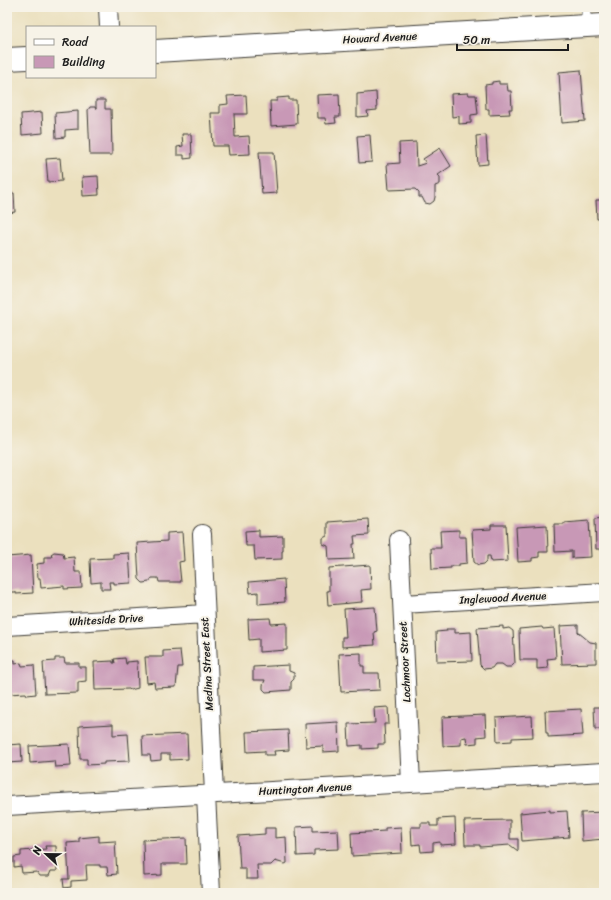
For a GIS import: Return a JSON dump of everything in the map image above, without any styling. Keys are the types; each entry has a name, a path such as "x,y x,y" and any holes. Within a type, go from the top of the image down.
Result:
{"street":[{"path":"108,7 109,26"},
{"name":"Howard Avenue","path":"156,51 592,19"},
{"path":"7,59 26,58"},
{"name":"Medina Street East","path":"202,534 210,795 211,893"},
{"name":"Lochmoor Street","path":"400,540 411,783"},
{"name":"Inglewood Avenue","path":"403,604 604,592"},
{"name":"Whiteside Drive","path":"7,626 205,614"},
{"name":"Huntington Avenue","path":"7,806 604,772"}],"building":[{"path":"581,70 585,121 562,123 559,72"},
{"path":"499,81 499,84 507,84 508,91 511,91 512,109 509,109 510,114 489,115 489,109 486,109 485,85"},
{"path":"376,92 377,110 367,111 368,116 357,117 357,94"},
{"path":"468,93 469,95 476,95 478,114 471,115 471,123 459,124 459,116 452,117 451,94"},
{"path":"339,94 340,117 335,117 336,123 326,124 325,118 318,118 317,95"},
{"path":"246,95 247,114 234,114 235,137 249,136 250,154 229,155 228,146 213,146 211,113 220,113 220,105 228,104 227,96"},
{"path":"289,97 289,100 296,100 297,124 271,126 270,101 277,101 277,98"},
{"path":"96,100 105,100 105,109 111,109 112,155 90,155 88,110 90,107 95,107 96,109"},
{"path":"78,111 78,129 65,130 65,137 56,138 55,113"},
{"path":"42,112 43,133 22,135 21,114"},
{"path":"182,134 191,134 192,158 184,159 184,155 177,155 177,147 183,146"},
{"path":"370,135 372,162 359,163 357,136"},
{"path":"486,135 488,164 478,165 476,136"},
{"path":"416,142 417,166 426,163 423,159 440,148 451,166 438,175 440,177 440,184 435,186 434,201 430,204 425,203 422,197 419,197 419,193 415,189 389,190 387,164 400,163 399,143"},
{"path":"259,152 274,152 277,193 262,194"},
{"path":"60,158 62,181 48,182 46,159"},
{"path":"98,176 99,195 83,196 82,177"},
{"path":"14,193 15,212 7,213 7,194"},
{"path":"596,200 604,200 604,219 597,219"},
{"path":"604,517 604,551 602,551 596,549 595,518"},
{"path":"368,519 369,535 354,536 354,559 329,560 328,546 323,544 323,538 327,536 327,522"},
{"path":"589,520 591,557 572,558 572,551 555,552 554,524"},
{"path":"491,525 506,525 508,561 491,562 490,556 487,556 487,561 484,564 478,565 474,562 472,530 491,529"},
{"path":"547,525 548,552 539,552 539,557 532,558 532,561 518,562 516,527"},
{"path":"259,530 259,537 283,536 282,559 255,560 254,546 246,546 245,531"},
{"path":"459,530 459,537 466,537 467,563 459,564 459,566 451,566 451,568 432,569 431,548 441,548 440,531"},
{"path":"182,532 184,561 179,562 181,582 159,582 158,578 152,578 149,582 143,583 139,579 137,543 167,541 167,533"},
{"path":"54,552 63,553 64,558 74,557 75,572 81,572 82,588 64,589 64,586 41,588 40,578 38,578 37,564 44,563 44,557 52,557 51,554"},
{"path":"129,553 131,583 114,584 114,582 109,582 110,589 101,589 101,582 91,583 90,559 113,558 113,554"},
{"path":"31,555 33,593 16,594 16,592 7,592 7,557"},
{"path":"370,565 371,589 361,590 362,602 328,605 327,591 329,591 329,568"},
{"path":"284,579 285,602 258,604 258,592 250,593 249,582"},
{"path":"375,607 377,631 374,632 375,645 342,647 342,637 346,637 344,609"},
{"path":"270,618 271,624 287,623 287,650 259,652 259,639 249,640 248,619"},
{"path":"601,622 604,622 604,658 603,658"},
{"path":"578,625 578,632 590,642 596,643 596,663 562,664 560,626"},
{"path":"503,626 503,629 509,628 513,631 515,663 511,667 506,667 502,664 495,664 492,668 484,669 480,665 477,628"},
{"path":"542,627 543,629 554,628 556,658 547,659 548,668 537,669 537,660 520,660 519,629"},
{"path":"446,629 455,629 455,633 471,632 472,661 437,662 436,632 447,631"},
{"path":"180,650 182,667 178,667 176,687 155,688 154,682 147,683 145,657 163,657 163,651"},
{"path":"361,653 361,666 364,666 364,673 379,673 380,690 341,692 339,654"},
{"path":"55,658 64,658 65,663 79,663 79,667 86,667 86,681 78,682 78,693 45,694 43,662 55,661"},
{"path":"125,658 126,664 127,662 137,661 138,688 130,690 95,690 94,662 113,661 113,663 115,663 114,659"},
{"path":"7,660 15,660 15,664 21,663 22,666 34,665 36,694 7,694"},
{"path":"289,665 289,671 294,673 294,679 291,682 291,690 266,692 263,689 265,680 253,680 253,667"},
{"path":"388,707 389,724 384,724 385,744 378,744 378,748 362,749 362,745 349,746 348,724 375,723 374,708"},
{"path":"594,707 604,707 604,729 595,729"},
{"path":"581,709 583,735 548,737 548,733 546,733 545,711"},
{"path":"485,715 486,736 477,737 477,743 467,744 466,737 461,738 461,745 443,746 442,717"},
{"path":"532,716 533,737 512,738 512,741 497,742 496,718"},
{"path":"338,722 339,751 323,752 323,746 306,747 305,724"},
{"path":"113,724 113,735 128,734 130,761 104,762 104,764 87,765 87,759 80,759 79,726"},
{"path":"288,730 289,750 274,751 275,755 265,755 265,751 247,752 246,732"},
{"path":"187,734 188,759 170,760 170,754 161,754 161,760 151,761 150,755 143,755 142,736"},
{"path":"21,744 22,762 7,763 7,745"},
{"path":"69,744 71,766 55,767 54,761 30,763 29,746"},
{"path":"550,810 550,812 567,811 569,837 522,841 520,813"},
{"path":"604,812 604,839 582,841 581,813"},
{"path":"455,818 456,844 440,845 440,842 433,843 433,851 421,852 420,844 412,845 411,827 421,827 421,823 430,823 430,826 438,826 438,819"},
{"path":"510,820 510,839 518,839 518,851 510,845 480,847 480,845 465,845 464,821"},
{"path":"313,826 313,831 338,830 339,849 314,850 314,855 297,856 296,827"},
{"path":"401,827 402,853 352,856 351,833 385,831 385,828"},
{"path":"265,828 275,828 275,838 286,837 287,863 285,864 275,861 271,865 257,865 258,879 246,879 246,869 240,869 238,836 265,834"},
{"path":"99,836 99,842 115,841 117,874 108,875 107,867 100,867 100,865 86,865 87,880 71,881 71,887 64,888 63,879 69,879 67,843 79,842 79,838"},
{"path":"186,838 187,864 162,864 162,875 144,876 143,840"},
{"path":"45,846 56,846 57,871 51,871 49,876 40,876 37,872 22,873 21,866 14,867 14,857 21,856 21,851 46,849"}]}
